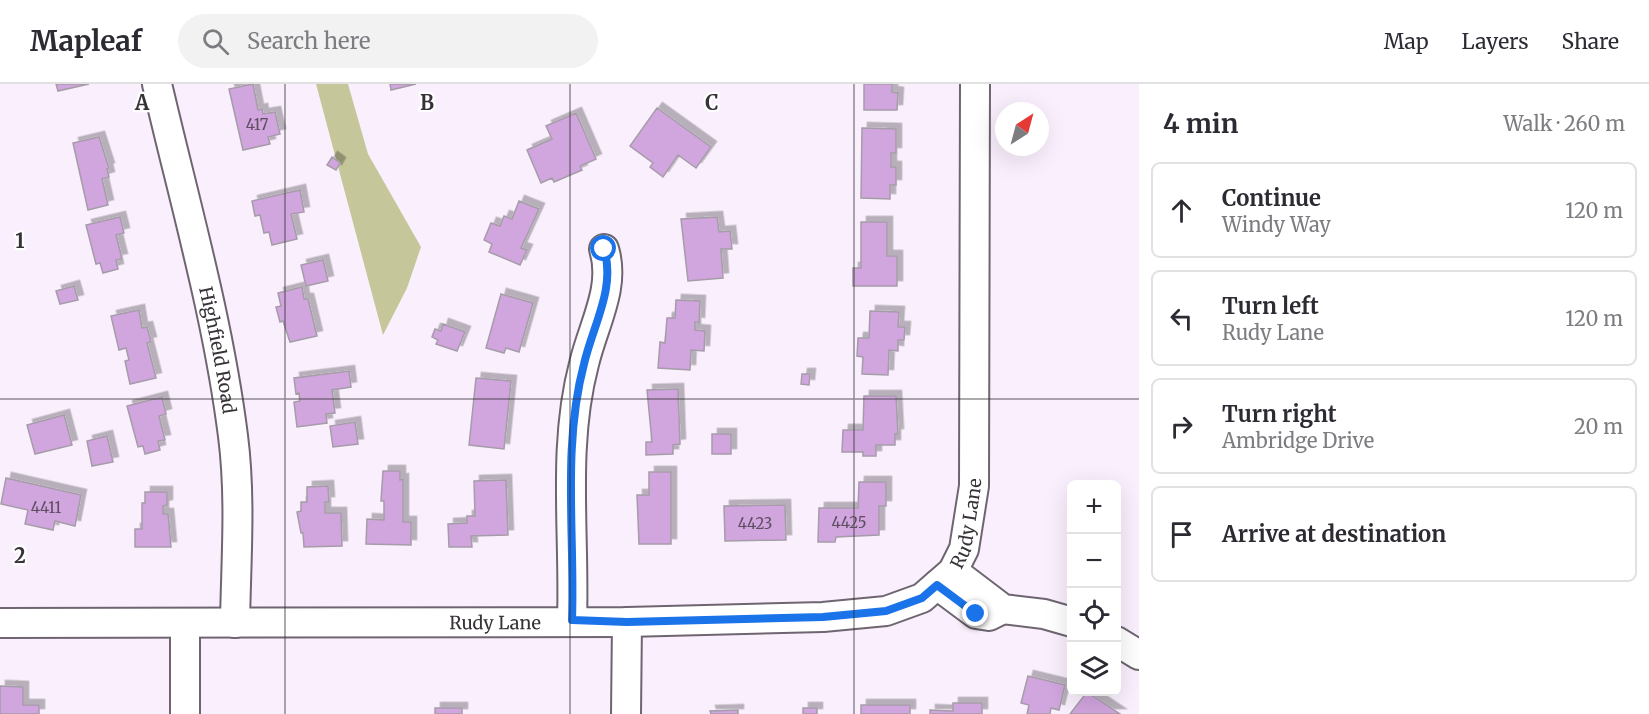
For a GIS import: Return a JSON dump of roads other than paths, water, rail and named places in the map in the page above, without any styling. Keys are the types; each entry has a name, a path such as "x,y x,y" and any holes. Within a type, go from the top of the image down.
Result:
{"street":[{"name":"Highfield Road","path":"157,84 216,338 234,439 237,503 235,623"},
{"name":"Rudy Lane","path":"0,623 185,624 572,620 627,622 823,617 886,611 922,598 945,578 964,549 974,486 975,84"},
{"path":"572,620 571,450 574,412 584,363 604,302 610,268 604,249"},
{"path":"945,578 976,614 989,616 1003,609 1044,614 1067,621"},
{"path":"626,714 627,622"},
{"path":"185,624 185,714"},
{"path":"1118,642 1139,655"}]}
